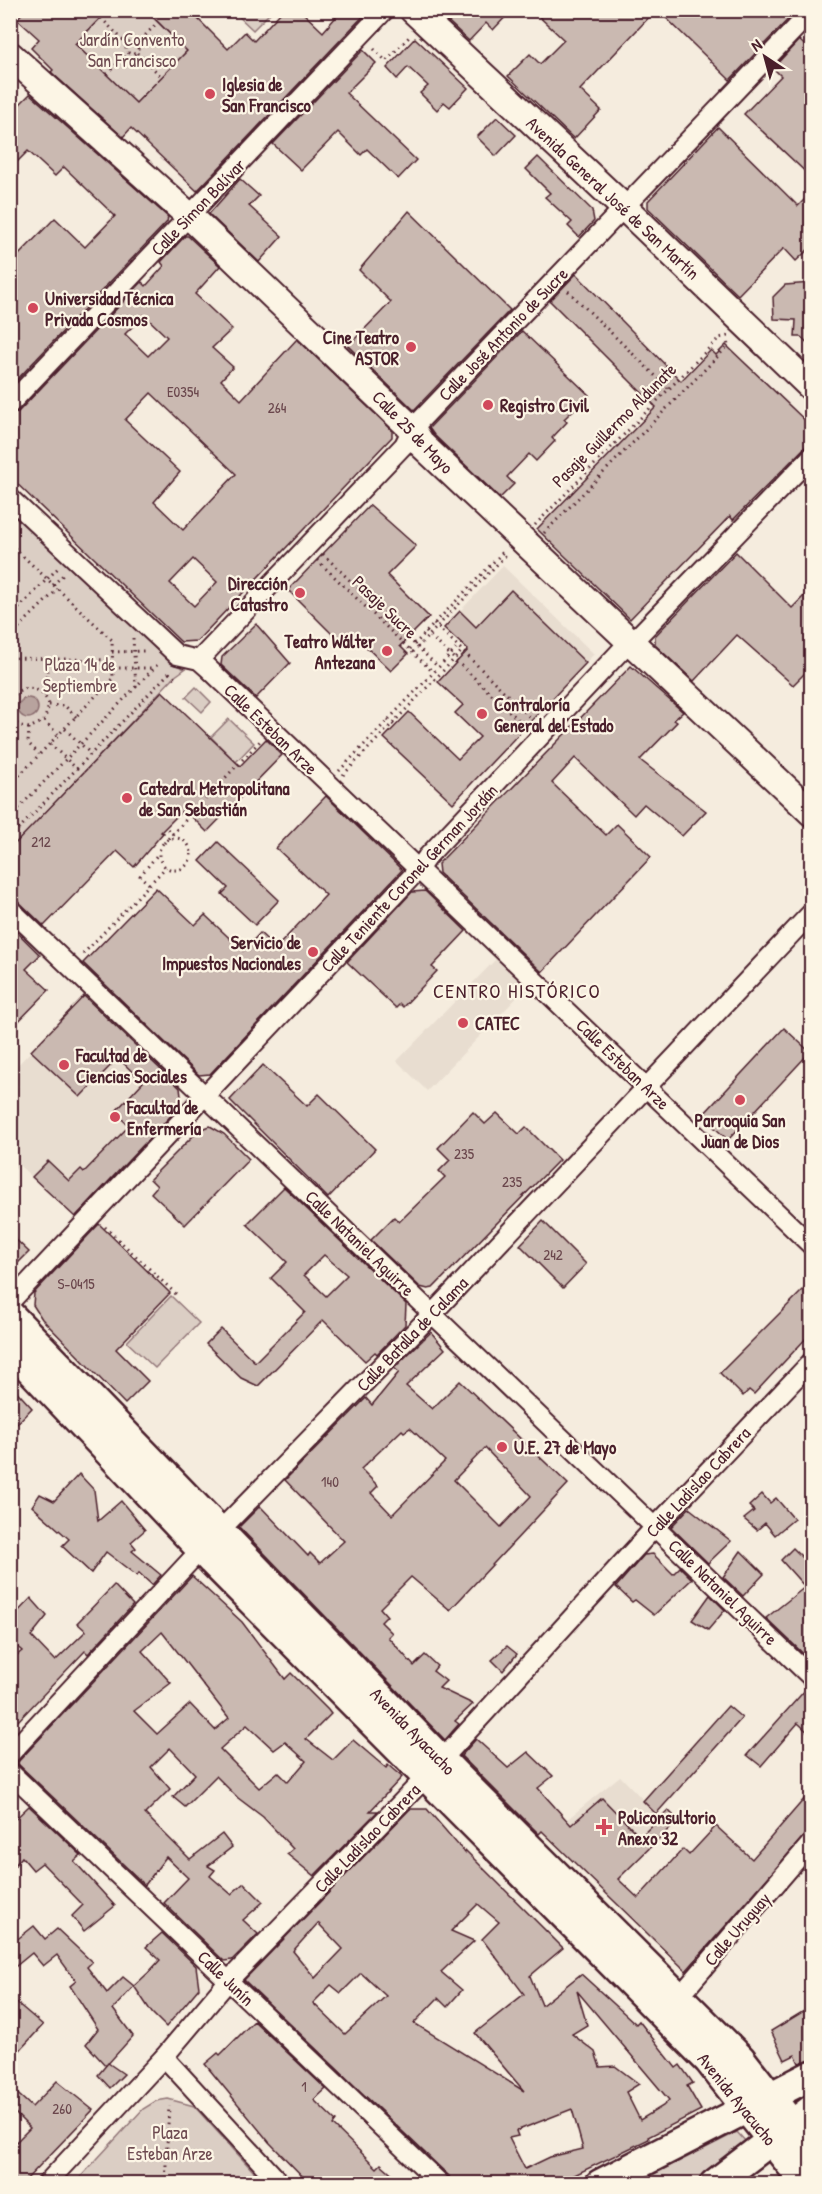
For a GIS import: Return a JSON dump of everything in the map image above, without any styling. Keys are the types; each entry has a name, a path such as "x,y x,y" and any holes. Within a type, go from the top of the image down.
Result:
{"main road":[{"name":"Avenida General José de San Martín","path":"412,23 625,208 735,330 812,388"},
{"name":"Calle 25 de Mayo","path":"10,55 189,216 412,429 422,445 517,547 629,642 812,813"},
{"name":"Avenida Ayacucho","path":"10,1315 211,1540"},
{"name":"Avenida Ayacucho","path":"10,1348 211,1540 434,1768 671,2005 741,2059 812,2150"},
{"name":"Avenida Ayacucho","path":"671,2005 709,2061 746,2109 791,2124"},
{"path":"600,2184 812,2075"},
{"name":"Avenida Ayacucho","path":"791,2124 806,2184"},
{"path":"714,2184 791,2124"}],"street":[{"name":"Calle Simon Bolívar","path":"10,404 385,10"},
{"name":"Calle José Antonio de Sucre","path":"199,660 404,445 412,429 812,11"},
{"name":"Calle Teniente Coronel German Jordán","path":"10,1302 418,870 427,857 629,642 641,633 812,456"},
{"path":"10,498 177,655 199,660"},
{"name":"Calle Esteban Arze","path":"199,660 812,1246"},
{"name":"Calle Nataniel Aguirre","path":"10,909 812,1678"},
{"name":"Calle Batalla de Calama","path":"10,1754 211,1540 433,1313 812,912"},
{"name":"Calle Ladislao Cabrera","path":"46,2184 164,2057 229,1980 434,1768 655,1527 812,1361"},
{"name":"Calle Junín","path":"10,1772 441,2184"},
{"name":"Calle Uruguay","path":"671,2005 812,1842"},
{"path":"164,2057 281,2184"}],"path":[{"path":"101,18 127,44 128,52"},
{"path":"137,53 137,44 158,22"},
{"path":"370,45 386,61 412,23"},
{"path":"127,44 137,44"},
{"path":"128,52 137,53 162,77"},
{"path":"107,74 128,52"},
{"path":"556,280 669,389"},
{"name":"Pasaje Guillermo Aldunate","path":"517,547 528,531 719,338 735,330"},
{"name":"Pasaje Guillermo Aldunate","path":"517,547 538,539 728,346 735,330"},
{"path":"10,544 112,640 113,668 113,678 10,785"},
{"path":"411,651 517,547"},
{"name":"Pasaje Sucre","path":"320,550 443,671"},
{"name":"Pasaje Sucre","path":"314,557 438,676"},
{"path":"10,617 59,567"},
{"path":"53,585 65,573"},
{"path":"10,636 58,589"},
{"name":"Pasaje Sucre","path":"436,625 532,719"},
{"name":"Pasaje Sucre","path":"428,633 525,727"},
{"path":"133,638 136,687"},
{"path":"336,774 458,647"},
{"path":"112,652 144,649 177,680"},
{"path":"340,778 394,725 462,651"},
{"path":"10,658 112,660"},
{"path":"10,727 18,725 29,728 44,721 49,705 44,694 49,658"},
{"path":"10,817 159,663"},
{"path":"113,668 154,668"},
{"path":"10,838 169,673"},
{"path":"10,699 12,692 33,688 44,694"},
{"path":"49,705 65,706 76,717"},
{"path":"10,717 18,725"},
{"path":"388,720 394,725"},
{"path":"44,721 59,734"},
{"path":"29,728 28,743 39,755"},
{"path":"65,729 91,754"},
{"path":"149,884 140,876 164,843 271,729"},
{"path":"50,744 77,769"},
{"path":"163,833 167,829 173,834"},
{"path":"71,966 166,867 182,868 189,862 191,852 187,843 178,838 164,843"},
{"path":"159,852 166,867"},
{"path":"93,1215 177,1295"},
{"path":"165,2184 169,2106"}],"shaded area":[{"path":"503,566 594,654 551,699 460,611"},
{"path":"28,698 35,701 38,708 35,715 28,718 21,715 18,708 21,701"},
{"name":"CATEC","path":"498,957 528,986 427,1091 397,1061"},
{"path":"86,994 180,1087 182,1104 88,1176 81,1169 69,1181 48,1161 32,1177 19,1165 11,1173 11,1095 19,1086 11,1078 11,1072"},
{"name":"Policonsultorio Anexo 32","path":"620,1776 660,1817 593,1882 547,1836"}],"green space":[{"name":"Jardín Convento San Francisco","path":"108,11 146,11 187,51 136,103 75,44"},
{"path":"233,11 272,11 253,30"},
{"name":"Plaza 14 de Septiembre","path":"11,511 170,662 185,669 174,677 11,849"},
{"path":"196,687 211,702 202,712 186,697"},
{"path":"229,719 254,743 236,762 211,737"},
{"path":"171,1296 199,1323 155,1368 127,1342"},
{"name":"Plaza Esteban Arze","path":"168,2099 194,2106 264,2183 75,2183 143,2109 156,2101"},
{"path":"737,2132 747,2143 747,2147 698,2183 634,2184"}],"building":[{"path":"25,10 108,10 75,44 136,103 187,51 146,10 189,10 228,49 245,32 254,41 283,10 300,10 323,32 342,10 369,10 197,191 131,128 123,137 51,72 53,70 31,48 39,39 17,19"},
{"path":"436,10 512,10 493,30 486,23 469,41"},
{"path":"532,10 656,10 580,90 601,110 574,139 508,76 530,54 540,64 564,40"},
{"path":"658,10 797,10 730,80"},
{"path":"415,38 468,88 450,107 444,102 437,110 420,93 428,86 408,67 397,79 387,68"},
{"path":"799,40 812,52 812,178 744,114 781,76 773,68"},
{"path":"363,50 376,63 346,93 416,160 398,179 367,149 361,155 338,132 301,170 273,144"},
{"path":"30,94 168,217 167,222 10,387 10,264 55,218 85,247 115,216 64,167 55,176 28,151 10,169 10,141 17,134 10,127 10,114"},
{"path":"497,117 516,135 496,156 477,137"},
{"path":"718,127 798,206 812,192 812,246 796,261 784,248 738,295 648,208 648,201"},
{"path":"538,157 592,210 594,221 579,237 568,226 572,222 545,197 550,193 526,169"},
{"path":"240,179 259,196 249,206 282,236 259,262 209,214"},
{"path":"409,211 510,310 414,410 348,346 391,302 359,270"},
{"path":"185,236 188,236 220,266 195,294 232,329 212,348 233,367 221,380 241,400 297,339 392,430 392,437 197,641 181,642 10,477 10,415 18,412 142,282 146,286 164,266 161,262","holes":["144,315 167,337 148,356 125,334","151,393 236,474 183,530 154,502 180,472 125,420","193,559 217,582 194,606 170,583"]},
{"path":"576,274 681,381 711,350 716,355 726,345 812,427 812,440 733,520 730,516 630,619 537,529 656,407 550,301"},
{"path":"812,283 812,347 801,337 795,337 796,320 774,319 773,297 785,285"},
{"path":"522,331 589,395 564,419 567,422 552,438 555,441 536,461 529,454 507,477 514,484 500,498 429,428"},
{"path":"370,505 416,546 387,575 429,617 400,646 408,654 391,671 355,636 345,647 288,590"},
{"path":"736,552 792,608 812,588 812,666 793,685 737,635 694,681 655,645 655,636"},
{"path":"511,590 586,663 453,803 384,738 409,712 458,759 480,737 455,713 463,705 438,682 468,650 444,628 460,611 476,627"},
{"path":"256,624 290,663 256,698 221,665 222,657"},
{"path":"631,666 683,712 674,720 677,722 640,760 706,811 682,836 644,804 634,815 575,758 552,783 606,835 617,824 651,857 542,972 439,873 438,864"},
{"name":"Catedral Metropolitana de San Sebastián","path":"162,691 240,766 266,739 282,755 207,832 184,809 161,832 163,833 134,867 117,851 44,926 18,901 10,898 10,849"},
{"path":"326,796 402,870 210,1074 199,1075 83,963 156,888 195,925 205,915 243,951 260,933 276,948 326,895 276,848"},
{"path":"218,842 279,900 255,925 222,894 228,888 200,861"},
{"path":"425,891 466,931 432,967 437,971 403,1007 400,1004 396,1008 347,962 412,892"},
{"path":"10,925 40,955 26,969 49,990 10,1030"},
{"path":"84,996 180,1088 182,1104 75,1217 32,1177 48,1161 69,1181 81,1169 84,1172 129,1126 115,1112 143,1082 118,1058 80,1097 31,1051"},
{"name":"Parroquia San Juan de Dios","path":"784,1028 810,1052 728,1140 702,1116"},
{"path":"263,1065 307,1106 319,1094 375,1149 328,1198 230,1100"},
{"path":"473,1112 485,1124 497,1113 519,1134 526,1127 559,1160 433,1288 420,1287 371,1240 394,1217 399,1222 445,1177 439,1171 450,1160 438,1148"},
{"path":"210,1126 224,1134 249,1159 185,1225 151,1193 157,1186 150,1179 199,1130"},
{"path":"284,1187 406,1304 405,1325 377,1354 375,1352 365,1361 323,1320 258,1386 241,1378 206,1344 221,1329 255,1362 305,1312 271,1278 287,1262 247,1224","holes":["324,1255 347,1275 326,1296 304,1275"]},
{"path":"543,1221 586,1264 563,1288 520,1245"},
{"path":"99,1224 170,1293 116,1349 148,1381 125,1404 42,1319 33,1305 34,1293"},
{"path":"10,1234 29,1252 10,1271"},
{"path":"812,1281 812,1332 754,1394 749,1390 743,1396 720,1373"},
{"path":"431,1332 445,1349 406,1386 432,1409 460,1381 568,1484 450,1610 411,1577 380,1608 387,1616 381,1622 392,1633 388,1637 414,1666 425,1655 437,1666 433,1671 446,1681 439,1688 473,1704 455,1721 459,1724 445,1740 239,1527 260,1506 308,1556 310,1553 320,1563 344,1541 285,1480 366,1398 372,1405 399,1372 394,1368","holes":["410,1428 445,1461 392,1515 371,1493 378,1486 361,1469 402,1430 404,1432","485,1448 531,1496 501,1527 454,1480"]},
{"path":"10,1384 32,1408 10,1431"},
{"path":"79,1474 94,1490 98,1521 121,1501 145,1530 131,1542 136,1548 132,1551 161,1575 152,1585 139,1573 137,1576 106,1552 91,1573 62,1546 69,1539 32,1506 40,1494 54,1501"},
{"path":"762,1494 770,1503 776,1498 794,1519 775,1535 765,1523 757,1530 744,1519 754,1511 749,1506"},
{"path":"689,1508 731,1541 708,1563 671,1527"},
{"path":"793,1548 812,1567 812,1662 766,1618 805,1587 781,1560"},
{"path":"741,1551 764,1574 743,1596 723,1577"},
{"path":"653,1554 673,1574 680,1567 692,1579 654,1615 635,1600 632,1602 616,1587 644,1555"},
{"path":"192,1576 242,1622 285,1679 291,1673 331,1714 306,1739 333,1760 353,1740 386,1768 388,1765 402,1777 370,1811 378,1811 314,1876 287,1854 293,1849 263,1817 238,1798 216,1776 185,1807 173,1797 195,1774 170,1748 151,1767 170,1789 145,1814 190,1859 222,1834 232,1847 208,1866 215,1870 210,1876 231,1894 244,1883 263,1902 243,1920 258,1934 232,1960 224,1961 164,1903 188,1878 166,1857 145,1885 17,1763","holes":["162,1632 229,1718 215,1730 190,1704 157,1734 134,1711 171,1683 142,1651","247,1725 274,1750 285,1742 306,1761 288,1782 278,1772 259,1788 220,1749"]},
{"path":"114,1585 133,1605 88,1654 85,1651 18,1721 10,1712 10,1661 22,1651 10,1640 10,1620 31,1598 47,1616 31,1636 55,1661 86,1631 77,1623"},
{"path":"710,1595 725,1610 708,1630 692,1620"},
{"path":"507,1646 517,1654 503,1671 492,1660"},
{"path":"807,1688 812,1689 812,1736 798,1723 761,1766 747,1755"},
{"path":"728,1706 742,1718 656,1814 643,1801"},
{"path":"476,1739 508,1768 528,1752 553,1776 538,1788 571,1825 602,1798 640,1837 668,1810 678,1820 618,1879 638,1898 683,1849 689,1855 716,1826 752,1859 812,1790 812,1827 686,1971 542,1831 539,1834 461,1756"},
{"path":"29,1806 81,1855 74,1861 115,1906 84,1931 72,1916 83,1905 42,1863 33,1870 22,1857 10,1871 10,1824"},
{"path":"410,1809 427,1809 465,1853 466,1851 563,1948 530,1976 542,2005 581,1974 636,2024 639,2021 676,2068 680,2065 693,2083 687,2086 701,2110 648,2137 649,2139 556,2184 453,2184 449,2176 244,1980","holes":["478,1904 499,1922 482,1939 524,1994 475,2033 524,2091 414,2023 438,1998 447,2007 462,1990 441,1972 474,1941 451,1931","318,1923 343,1949 315,1978 293,1951","361,1973 386,1996 345,2034 313,2003 331,1985 341,1993","577,1991 669,2100 640,2120 626,2092 639,2084 615,2066 600,2067 595,2052 572,2034 587,2025","572,2109 583,2149 550,2157 525,2169 509,2138 518,2136 516,2131"]},
{"path":"34,1926 45,1939 57,1929 92,1962 87,1967 107,1993 123,1977 134,1986 113,2009 133,2036 106,2066 86,2044 98,2029 70,1986 76,1981 57,1955 43,1966 32,1953 10,1971 10,1945"},
{"path":"162,1933 196,1966 199,1988 166,2027 152,2013 134,1986 160,1960 146,1947"},
{"path":"10,1997 43,2025 10,2061"},
{"path":"812,2006 812,2059 799,2063 795,2055 785,2060 771,2031"},
{"path":"254,2021 326,2089 314,2100 336,2121 333,2125 377,2168 381,2164 404,2184 310,2184 269,2142 205,2064 218,2053 220,2055"},
{"path":"108,2063 124,2074 110,2088 98,2075"},
{"path":"57,2081 93,2110 22,2184 10,2184 10,2148 30,2128 10,2108 10,2087 32,2107"}],"place":[{"name":"Iglesia de San Francisco","path":"210,94"},
{"name":"Universidad Técnica Privada Cosmos","path":"33,308"},
{"name":"Cine Teatro ASTOR","path":"411,347"},
{"name":"Registro Civil","path":"488,405"},
{"name":"Dirección Catastro","path":"300,593"},
{"name":"Teatro Wálter Antezana","path":"387,651"},
{"name":"Contraloría General del Estado","path":"482,714"},
{"name":"Catedral Metropolitana de San Sebastián","path":"127,798"},
{"name":"Servicio de Impuestos Nacionales","path":"313,952"},
{"name":"CATEC","path":"463,1023"},
{"name":"Facultad de Ciencias Sociales","path":"64,1065"},
{"name":"Parroquia San Juan de Dios","path":"740,1100"},
{"name":"Facultad de Enfermería","path":"115,1117"},
{"name":"U.E. 27 de Mayo","path":"502,1447"},
{"name":"Policonsultorio Anexo 32","path":"604,1827"}],"district":[{"name":"CENTRO HISTÓRICO","path":"517,990"}]}
